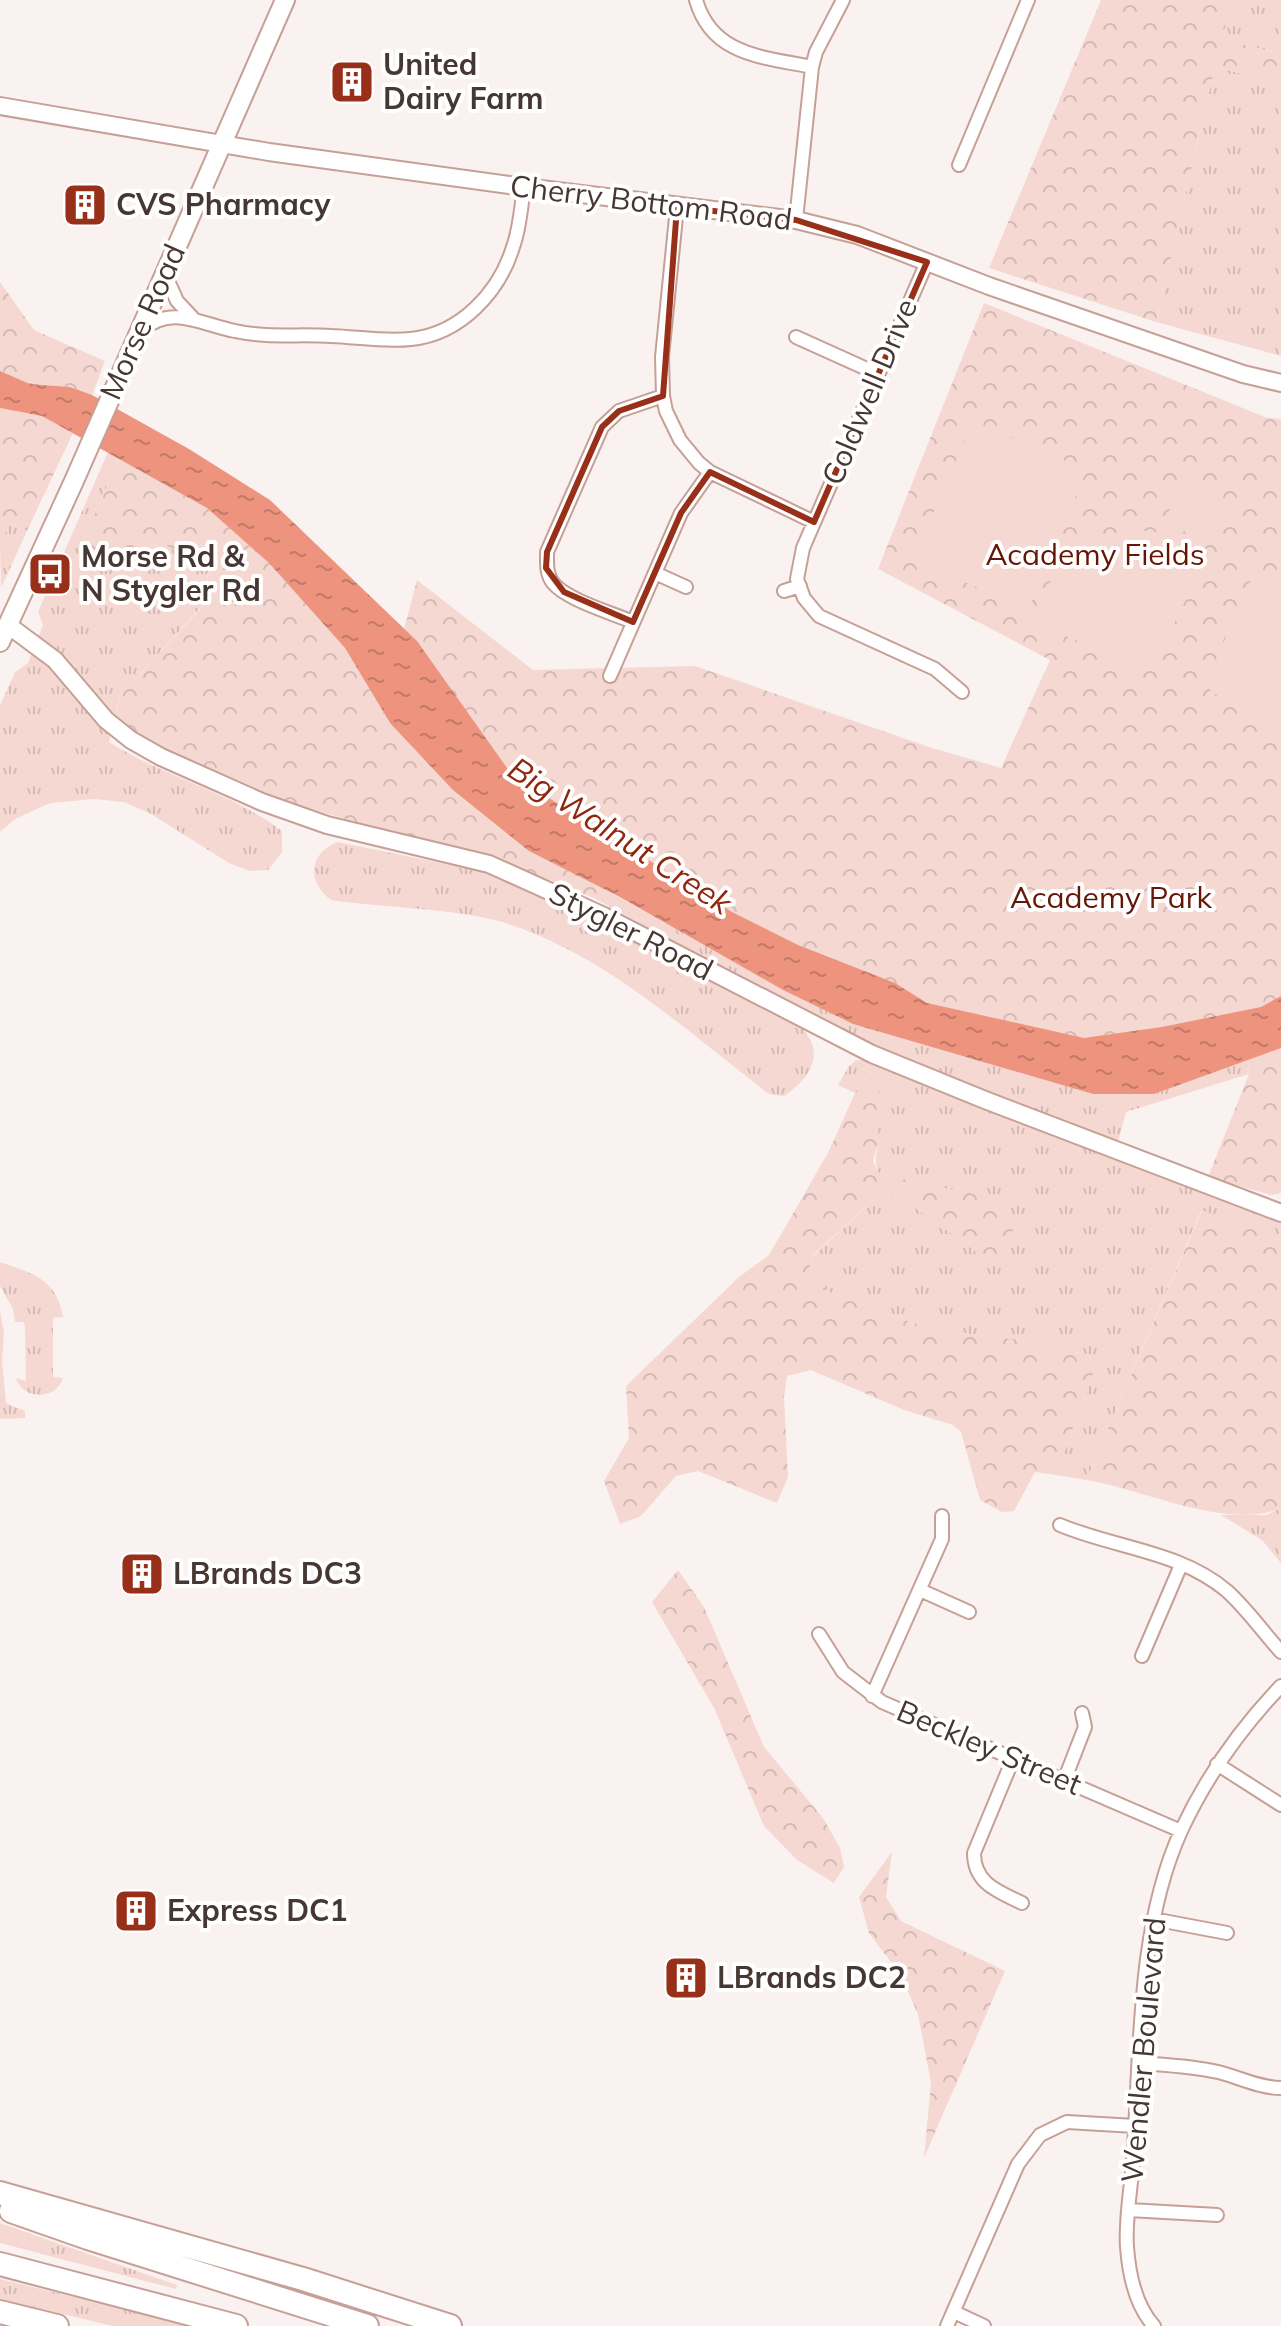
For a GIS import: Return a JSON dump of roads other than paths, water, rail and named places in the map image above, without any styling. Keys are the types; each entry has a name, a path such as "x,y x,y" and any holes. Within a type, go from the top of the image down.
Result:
{"highway":[{"path":"0,2193 303,2279 450,2326"},
{"path":"0,2207 103,2243 367,2326"},
{"path":"0,2264 236,2326"},
{"path":"0,2312 57,2326"},
{"path":"0,2320 43,2326"}],"main road":[{"name":"Morse Road","path":"0,642 285,0"},
{"name":"Cherry Bottom Road","path":"0,106 221,144 524,187 796,220 857,235 1243,374 1281,383"},
{"name":"Stygler Road","path":"8,625 55,660 106,720 131,740 161,757 262,802 327,825 489,864 604,916 872,1054 999,1106 1281,1213"}],"street":[{"path":"696,0 708,28 725,43 748,54 812,67"},
{"path":"796,220 812,67 824,34 843,0"},
{"path":"959,165 1028,0"},
{"path":"138,335 158,320 168,317 193,318 237,332 276,336 410,339 445,329 470,314 495,286 514,247 524,187"},
{"path":"677,207 662,357 666,411 680,440 710,472 814,522"},
{"name":"Coldwell Drive","path":"800,586 797,579 803,548 927,262"},
{"path":"165,274 177,301 193,318"},
{"path":"796,337 878,374"},
{"path":"633,622 564,592 553,582 546,568 547,552 602,427 619,411 663,396"},
{"path":"610,676 681,513 710,472"},
{"path":"655,573 686,587"},
{"path":"784,591 800,586 804,598 819,616 935,669 962,692"},
{"path":"872,1696 942,1539 942,1516"},
{"path":"1060,1525 1090,1538 1152,1553 1205,1576 1226,1591 1281,1652"},
{"path":"1142,1656 1181,1565"},
{"path":"920,1590 969,1612"},
{"name":"Beckley Street","path":"819,1634 843,1672 872,1696 1181,1831"},
{"name":"Wendler Boulevard","path":"1154,2326 1132,2284 1127,2244 1153,1919 1181,1831 1217,1764 1281,1686"},
{"path":"1064,1781 1085,1727 1082,1713"},
{"path":"1013,1759 974,1853 974,1865 979,1877 989,1887 1022,1903"},
{"path":"1217,1764 1281,1805"},
{"path":"1153,1919 1227,1933"},
{"path":"1140,2063 1184,2066 1265,2087 1281,2088"},
{"path":"947,2326 1018,2164 1040,2135 1067,2122 1135,2126"},
{"path":"1129,2210 1217,2215"},
{"path":"954,2312 984,2326"}],"water":[{"path":"0,371 30,384 70,387 92,395 189,449 270,500 417,641 512,775 732,912 798,945 895,983 927,1003 1084,1038 1162,1027 1261,1007 1281,996 1281,1048 1154,1094 1093,1094 853,1024 783,990 618,896 529,851 453,790 390,723 345,648 269,563 207,508 42,416 0,408"}],"place":[{"name":"United Dairy Farm","path":"352,82"},
{"name":"CVS Pharmacy","path":"85,205"},
{"name":"Morse Rd & N Stygler Rd","path":"50,574"},
{"name":"LBrands DC3","path":"142,1574"},
{"name":"Express DC1","path":"136,1911"},
{"name":"LBrands DC2","path":"686,1978"}],"park label":[{"name":"Academy Fields","path":"1095,555"},
{"name":"Academy Park","path":"1111,898"}],"water label":[{"name":"Big Walnut Creek","path":"620,836"}]}
